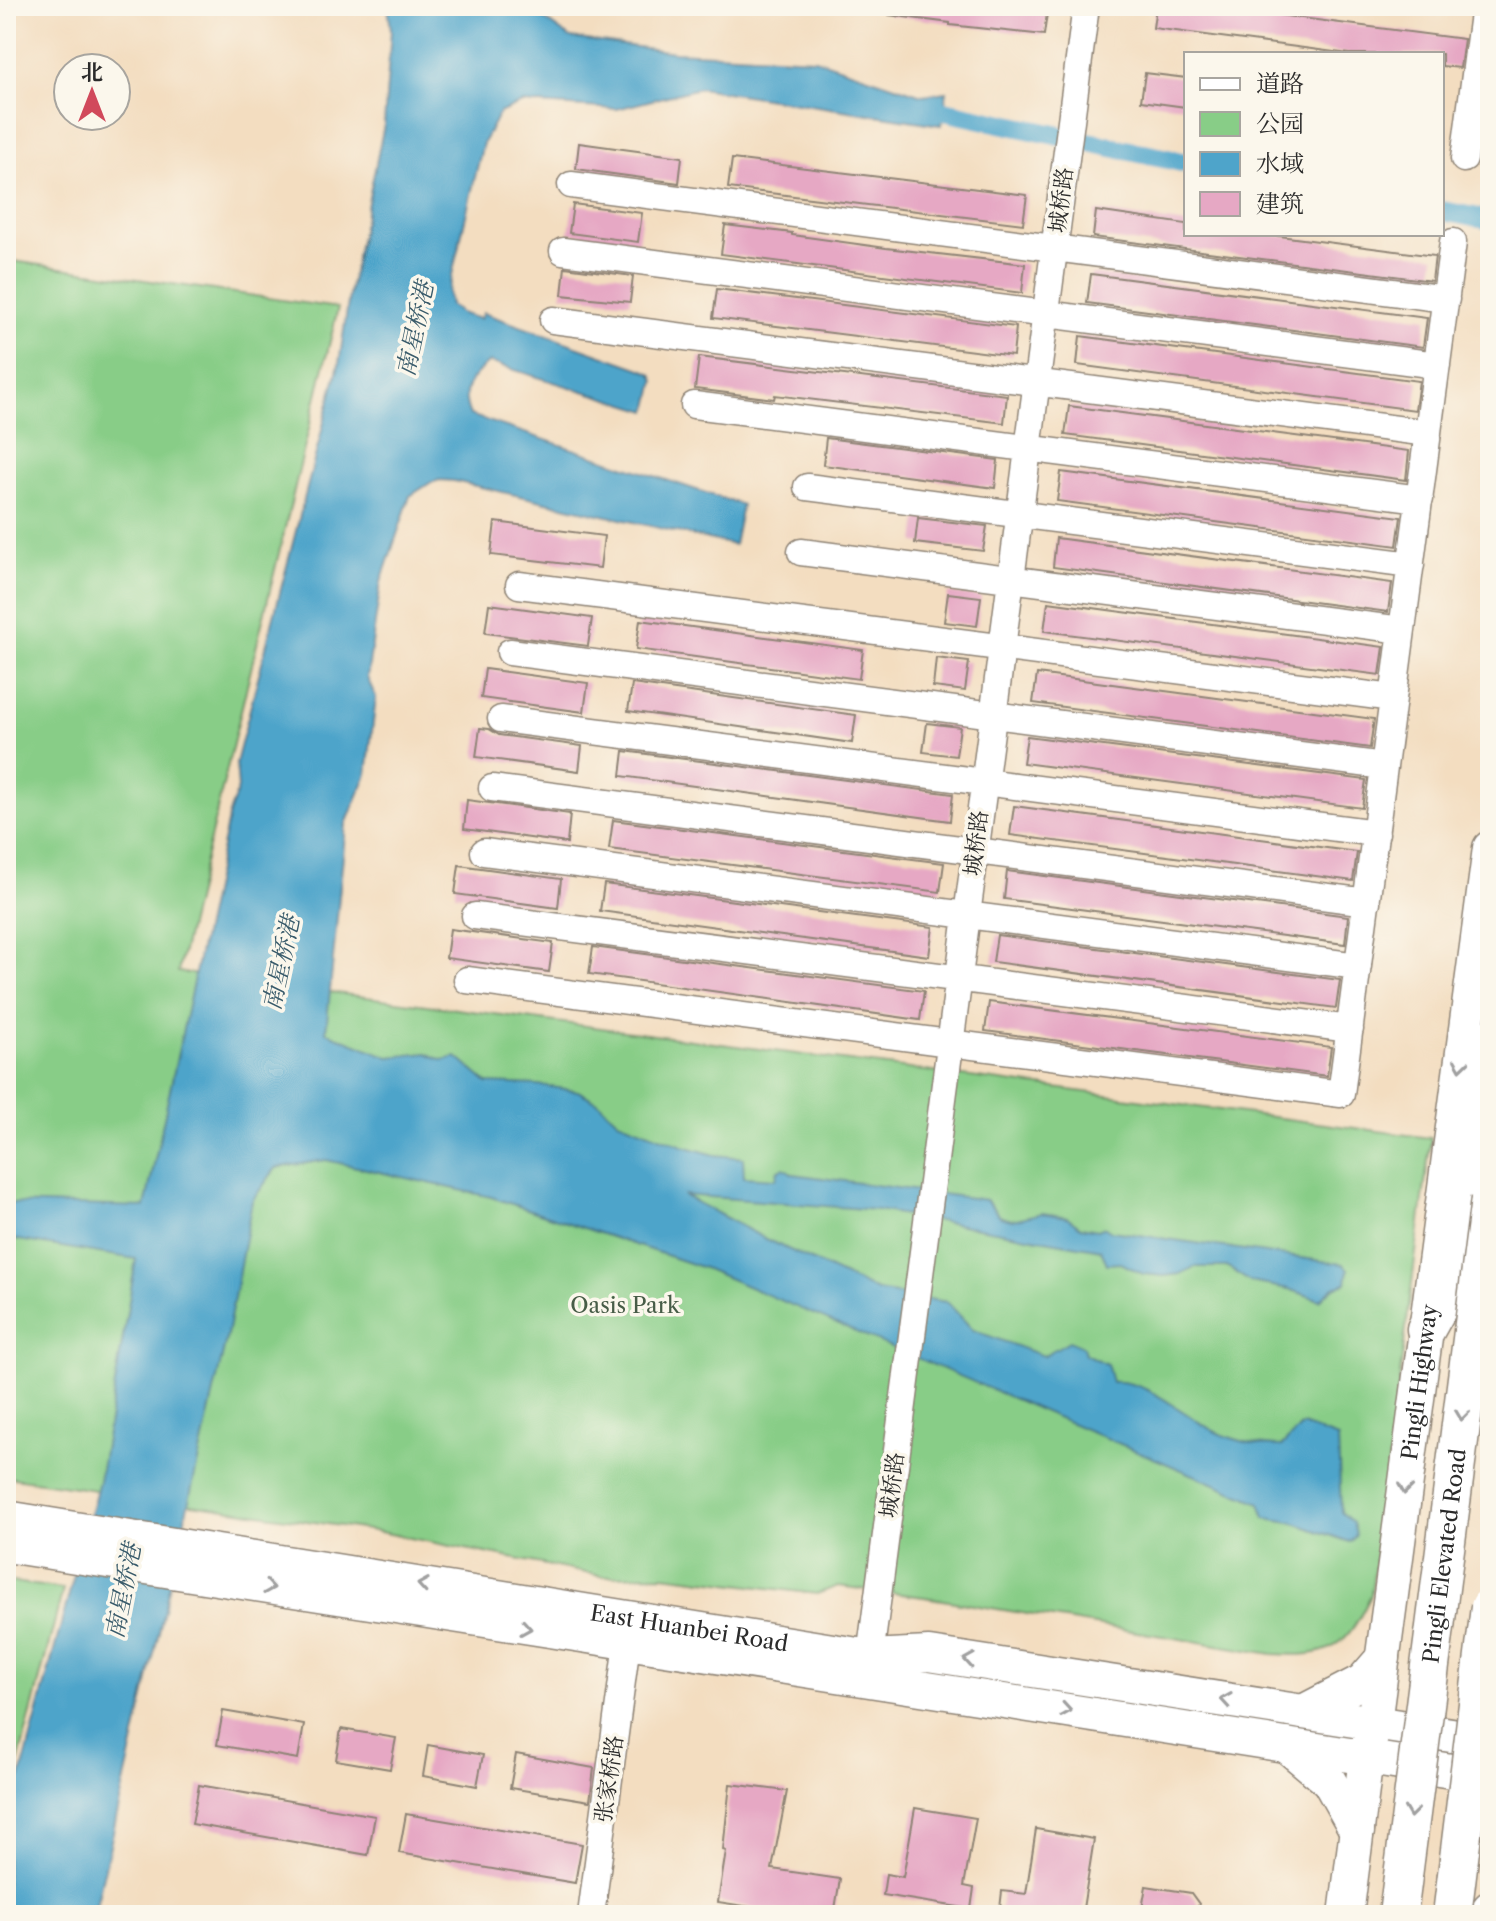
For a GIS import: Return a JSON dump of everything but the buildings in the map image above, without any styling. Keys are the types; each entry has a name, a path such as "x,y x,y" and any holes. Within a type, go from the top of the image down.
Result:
{"highway":[{"path":"1426,1329 1461,1266 1490,1040"},
{"name":"Pingli Elevated Road","path":"1398,1915 1490,1199"},
{"path":"1452,1915 1490,1607"}],"main road":[{"name":"Pingli Highway","path":"1346,1915 1490,848"},
{"name":"East Huanbei Road","path":"6,1518 61,1540 868,1668 1285,1745 1490,1777"},
{"name":"East Huanbei Road","path":"6,1545 61,1540"},
{"name":"East Huanbei Road","path":"192,1562 627,1643 868,1668 929,1654 1490,1741"},
{"path":"1303,1712 1363,1681 1383,1658"},
{"path":"1285,1745 1329,1781 1357,1831"},
{"path":"1489,1915 1490,1908"}],"street":[{"name":"城桥路","path":"868,1668 1086,6"},
{"path":"1464,159 1484,6"},
{"path":"571,185 1446,299"},
{"path":"467,980 1341,1094 1453,242"},
{"path":"563,251 1437,365"},
{"path":"553,320 1428,433"},
{"path":"694,405 1420,499"},
{"path":"807,487 1411,565"},
{"path":"801,552 1402,630"},
{"path":"519,585 1393,698"},
{"path":"510,652 1384,766"},
{"path":"501,719 1376,833"},
{"path":"492,788 1367,902"},
{"path":"484,852 1358,966"},
{"path":"475,916 1350,1029"},
{"name":"张家桥路","path":"591,1915 627,1643"}],"green space":[{"name":"Oasis Park","path":"6,260 338,308 178,972 1431,1138 1371,1595 1345,1638 1323,1651 1272,1654 924,1597 838,1586 817,1594 663,1575 601,1576 375,1531 6,1477"},
{"path":"6,1581 63,1589 6,1810"}],"water":[{"name":"南星桥港","path":"388,6 541,6 544,19 571,38 674,52 815,59 922,95 947,92 941,125 699,88 617,109 522,103 499,113 483,143 448,292 450,305 460,313 480,319 483,313 644,370 652,374 655,381 648,411 489,362 468,385 466,398 470,415 742,505 734,545 454,481 430,483 410,496 381,582 367,678 376,697 367,774 346,824 326,1032 389,1057 427,1053 442,1060 457,1057 487,1083 538,1085 578,1091 598,1102 618,1121 683,1146 715,1155 743,1158 744,1177 776,1179 778,1170 784,1168 793,1174 986,1200 1001,1217 1012,1220 1042,1213 1067,1217 1081,1227 1098,1230 1105,1227 1111,1231 1343,1264 1348,1269 1346,1283 1334,1287 1320,1300 1289,1289 1250,1282 1228,1267 1195,1267 1180,1274 1164,1276 1143,1274 1121,1263 1107,1264 1101,1250 877,1210 683,1195 762,1237 877,1291 947,1302 973,1330 1043,1356 1069,1341 1083,1347 1085,1354 1107,1364 1112,1382 1139,1386 1224,1435 1282,1446 1302,1425 1338,1438 1341,1512 1353,1523 1356,1535 1350,1542 1291,1522 1265,1518 1260,1503 704,1268 491,1197 326,1160 276,1168 252,1201 227,1335 94,1915 6,1915 6,1832 99,1481 136,1259 6,1238 6,1203 145,1207 229,814 238,788 236,763 339,364 350,289 384,125 391,30"}],"waterway":[{"path":"916,105 1184,163"},
{"path":"1444,211 1490,220"}]}
